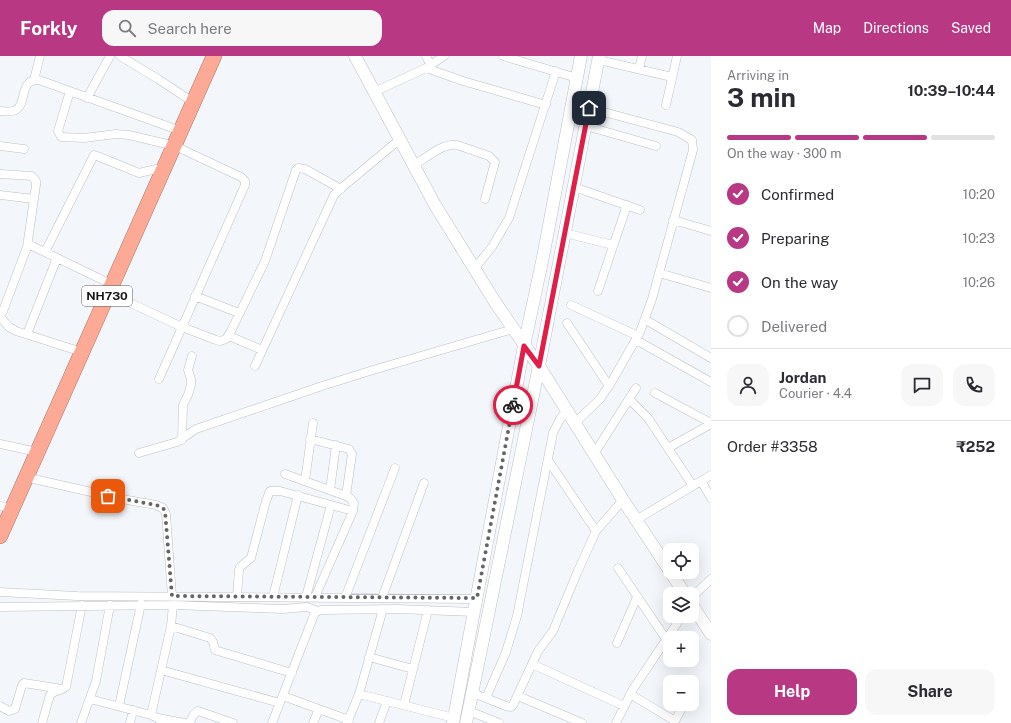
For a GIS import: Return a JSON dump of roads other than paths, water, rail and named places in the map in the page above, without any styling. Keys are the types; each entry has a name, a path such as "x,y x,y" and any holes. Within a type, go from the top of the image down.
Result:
{"highway":[{"name":"NH730","path":"0,536 6,508 25,477 37,452 214,56"}],"street":[{"path":"34,80 40,56"},
{"path":"87,98 110,56"},
{"path":"120,56 193,102"},
{"path":"355,56 413,166 474,269 680,587"},
{"path":"426,56 428,67"},
{"path":"374,92 428,67 444,56"},
{"path":"502,56 577,78"},
{"path":"359,694 404,705 454,720 544,257 580,56"},
{"path":"639,69 642,56"},
{"path":"666,105 677,56"},
{"path":"466,723 599,58 672,77"},
{"path":"428,67 463,81 546,105"},
{"path":"474,269 492,247 506,225 519,189 556,71"},
{"path":"0,111 9,112 17,109 20,106 27,84 29,81 34,80 46,82 181,131"},
{"path":"70,91 58,131 61,137 84,138 121,134 175,146 240,177 245,182 245,185 159,379"},
{"path":"575,423 600,399 609,386 646,320 693,150 692,140 678,132 589,108"},
{"path":"586,126 656,146"},
{"path":"255,366 330,203 340,189 399,140"},
{"path":"413,166 443,147 453,144 489,156 495,162 485,199"},
{"path":"0,146 24,149"},
{"path":"45,252 94,155 139,173 164,167"},
{"path":"28,244 57,258 182,327 220,341 229,336 265,261 296,170 298,168 305,169 340,189"},
{"path":"0,174 32,176 34,177 36,185 28,244 0,316 11,328 82,352"},
{"path":"574,187 640,210"},
{"path":"0,195 34,199"},
{"path":"598,291 627,205"},
{"path":"674,220 711,231"},
{"path":"565,233 613,245"},
{"path":"27,334 57,258"},
{"path":"659,272 711,288"},
{"path":"195,296 239,313"},
{"path":"572,305 637,338 711,382"},
{"path":"646,320 711,358"},
{"path":"567,323 609,386"},
{"path":"139,453 182,440 196,429 209,424 373,370 513,329"},
{"path":"229,336 262,350"},
{"path":"182,440 183,405 188,396 191,385 188,370 192,356"},
{"path":"594,454 636,388"},
{"path":"655,392 711,424"},
{"path":"629,399 644,413 693,486"},
{"path":"486,698 506,652 517,616 553,433 556,425 567,411"},
{"path":"305,481 313,422"},
{"path":"668,448 711,424"},
{"path":"310,439 346,447 351,451 346,496"},
{"path":"0,444 37,452"},
{"path":"330,490 336,445"},
{"path":"548,460 596,531"},
{"path":"344,598 395,468"},
{"path":"285,474 346,496 354,503 353,511 311,597"},
{"path":"636,520 711,475"},
{"path":"25,477 122,499 156,505 163,508 166,514 172,596"},
{"path":"701,481 711,498"},
{"path":"382,598 424,483"},
{"path":"237,596 239,570 240,567 251,558 268,493 274,490 298,495 353,511"},
{"path":"273,597 298,495"},
{"path":"473,693 510,707 513,705 538,651 553,631 596,531 623,500"},
{"path":"311,597 331,505"},
{"path":"618,568 663,634"},
{"path":"699,590 711,579"},
{"path":"0,592 78,596 477,598"},
{"path":"617,643 638,597"},
{"path":"0,607 141,604 283,609 306,607 318,611 383,609 474,612"},
{"path":"119,706 141,604"},
{"path":"42,723 50,695 66,687 82,605"},
{"path":"81,723 96,681 110,605"},
{"path":"157,719 161,670 172,626 173,605"},
{"path":"161,670 319,709 348,721 359,694 383,609"},
{"path":"404,705 428,610"},
{"path":"272,723 314,615 318,611"},
{"path":"699,616 711,634"},
{"path":"172,626 212,639 215,650 292,673"},
{"path":"616,723 630,694 663,644"},
{"path":"369,657 413,669"},
{"path":"532,664 624,706"},
{"path":"0,706 9,711 16,709 22,685 24,683 63,689"},
{"path":"630,694 674,722 680,711"},
{"path":"518,696 582,723"},
{"path":"90,699 133,710 157,719 184,723"},
{"path":"379,723 387,701"},
{"path":"313,723 319,709"},
{"path":"130,723 133,710"},
{"path":"189,723 194,714 198,711 233,723"},
{"path":"469,711 499,723"}]}
